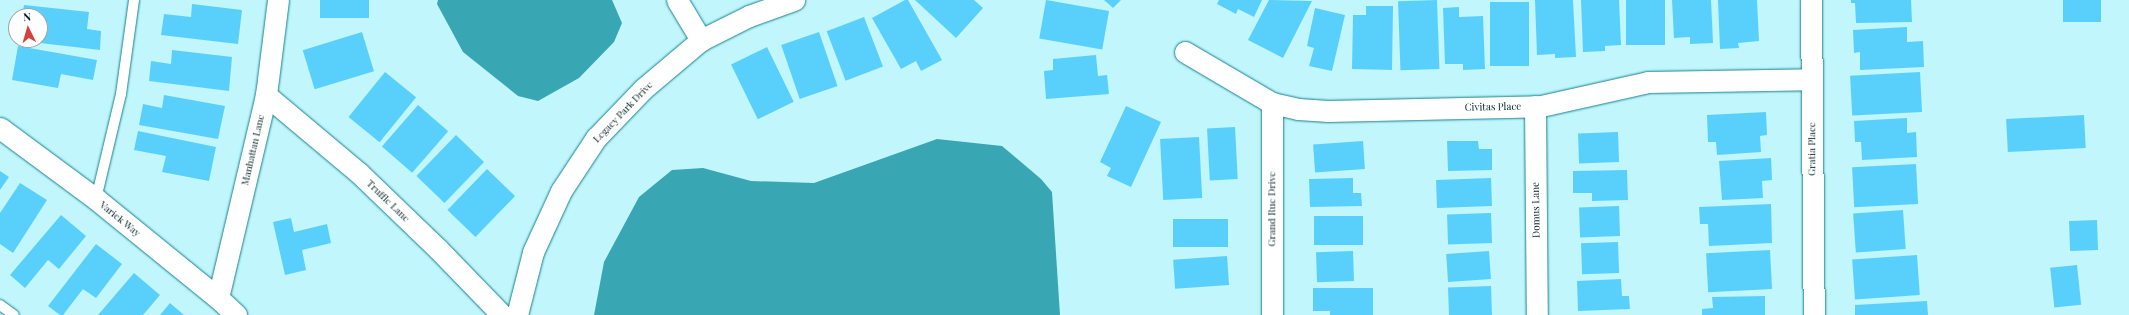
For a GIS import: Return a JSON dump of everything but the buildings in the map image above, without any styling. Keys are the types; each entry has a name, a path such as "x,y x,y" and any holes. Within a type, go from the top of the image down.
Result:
{"street":[{"name":"Manhattan Lane","path":"218,298 266,95 278,0"},
{"path":"677,0 701,40"},
{"name":"Legacy Park Drive","path":"517,315 533,252 561,191 596,138 640,92 701,40 749,16 794,0"},
{"name":"Gratia Place","path":"1811,0 1812,309"},
{"name":"Civitas Place","path":"1185,52 1272,104 1328,111 1535,106 1558,103 1628,85 1648,82 1812,79"},
{"name":"Truffle Lane","path":"266,95 359,173 438,249 502,315"},
{"name":"Grand Rue Drive","path":"1272,104 1272,315"},
{"name":"Domus Lane","path":"1535,106 1537,315"},
{"name":"Varick Way","path":"0,128 96,199 218,298 236,315"}],"lane":[{"path":"96,199 121,94 134,0"},
{"path":"0,305 14,315"}],"water":[{"path":"438,0 612,0 622,23 614,42 579,78 538,101 518,96 463,52 437,4"},
{"path":"937,139 1002,146 1041,179 1052,192 1060,315 594,315 604,262 639,197 672,170 703,168 751,181 814,183"}]}
